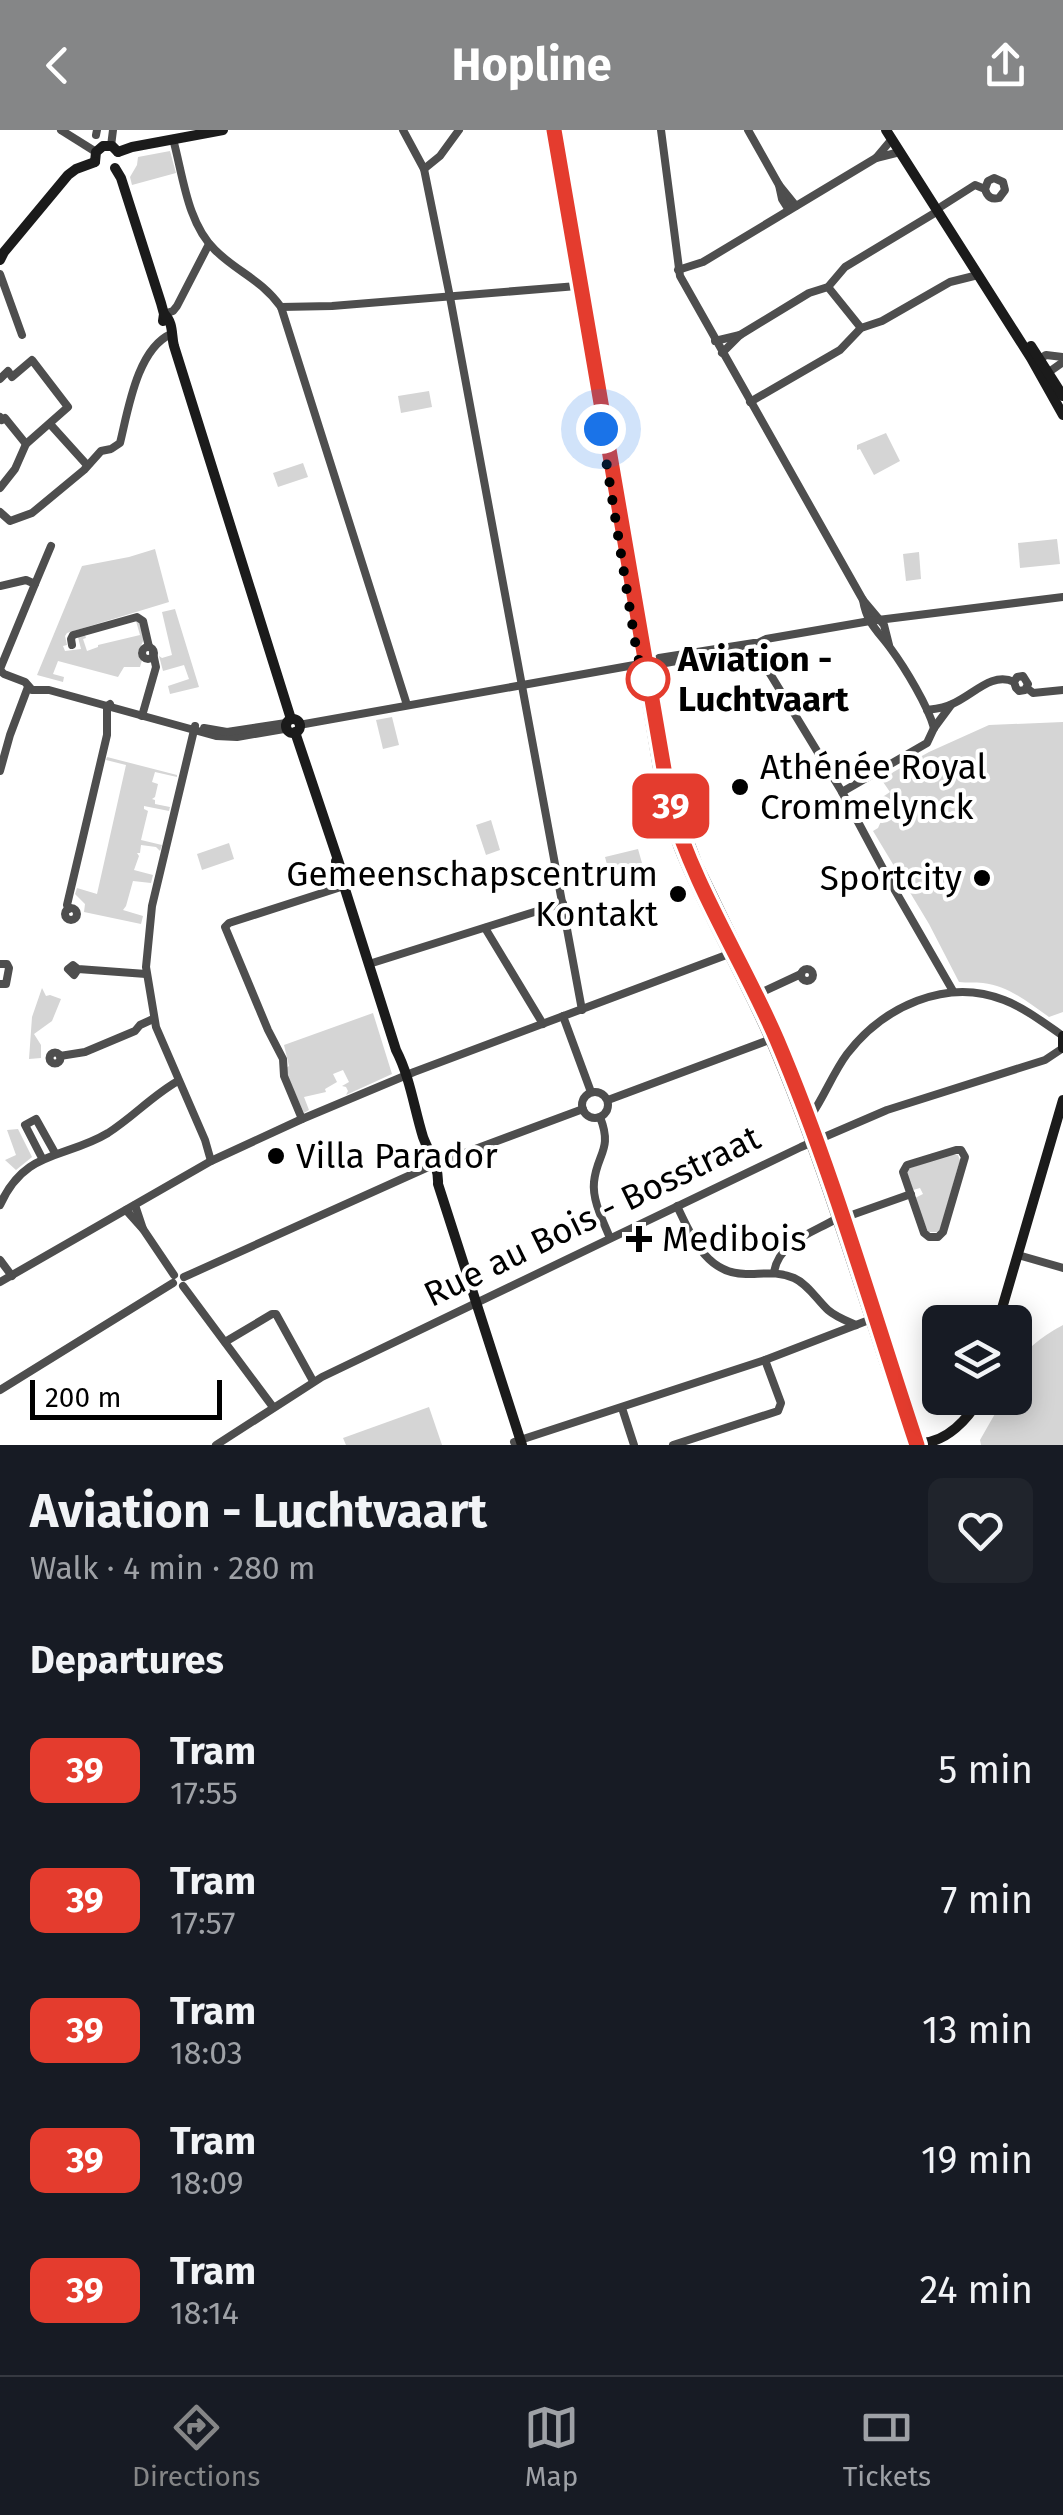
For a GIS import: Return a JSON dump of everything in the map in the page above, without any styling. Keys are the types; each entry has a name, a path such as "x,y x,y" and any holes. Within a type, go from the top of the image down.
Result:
{"street":[{"path":"61,130 96,157 103,170 115,168"},
{"path":"112,130 119,161 115,168"},
{"path":"1,257 68,175 96,157 103,146 114,149 223,130"},
{"path":"403,130 424,169 582,1010"},
{"path":"424,169 440,156 459,130"},
{"path":"548,130 646,664 678,813 698,865 760,993 800,1100 809,1143 841,1218 918,1444"},
{"path":"559,130 646,664 658,775 669,822 681,856 769,1040 800,1100 812,1114 869,1320 918,1444"},
{"path":"660,130 678,270 683,283 863,600 870,621 889,645"},
{"path":"748,130 793,208"},
{"path":"891,133 978,275 1063,396"},
{"path":"876,158 891,133"},
{"path":"891,133 1041,366 1063,415"},
{"path":"174,139 189,205 209,244 258,280 281,306 408,705"},
{"path":"678,270 702,262 876,158 900,152"},
{"path":"115,168 336,860 338,878 344,886 432,1166 438,1174 518,1443 765,1360 869,1320"},
{"path":"722,353 740,335 808,293 828,287 846,268 976,185 985,189"},
{"path":"164,314 177,306 209,244"},
{"path":"683,283 702,262"},
{"path":"750,402 840,350 861,328 882,322 950,282 971,263"},
{"path":"0,274 22,335"},
{"path":"950,282 978,275"},
{"path":"281,306 332,306 577,286"},
{"path":"828,287 861,328"},
{"path":"0,512 10,521 32,513 101,451 120,443 144,364 158,340 170,334"},
{"path":"715,341 740,335"},
{"path":"1041,366 1046,355 1063,360"},
{"path":"0,378 8,372 12,377 32,360 68,407 26,444 0,488"},
{"path":"1041,366 1063,360"},
{"path":"0,417 26,444"},
{"path":"50,424 86,465"},
{"path":"51,546 0,669 4,674 28,687 114,706 226,738 660,664 870,621 1063,597"},
{"path":"0,586 26,580 35,584"},
{"path":"863,600 881,620 889,645 934,728"},
{"path":"72,645 73,635 137,617 143,621 149,653 157,662 143,714"},
{"path":"755,643 952,991"},
{"path":"927,710 950,706 998,679 1008,678 1017,690 1027,688 1033,694 1063,690"},
{"path":"0,771 28,687"},
{"path":"69,909 114,706"},
{"path":"842,792 927,743 950,706"},
{"path":"194,728 152,906 146,970 155,1023 214,1159"},
{"path":"302,1120 284,1076 283,1059 226,927 344,886"},
{"path":"369,964 563,903"},
{"path":"485,928 543,1024"},
{"path":"0,1262 6,1279 214,1159 404,1076 729,954"},
{"path":"0,964 10,968 6,984 0,984"},
{"path":"78,970 146,970"},
{"path":"760,993 800,974"},
{"path":"812,1114 844,1058 883,1018 922,999 952,991 977,992 1010,1002 1063,1036 1063,1048"},
{"path":"563,1016 591,1092"},
{"path":"60,1056 85,1052 140,1025 155,1023"},
{"path":"608,1100 769,1040"},
{"name":"Rue au Bois - Bosstraat","path":"216,1445 313,1381 809,1143 886,1110 1050,1057 1063,1048"},
{"path":"0,1205 13,1182 42,1158 106,1134 163,1089 180,1085"},
{"path":"591,1092 599,1092 608,1100 608,1108 600,1117 588,1116 583,1109 591,1092"},
{"path":"1005,1305 1063,1105"},
{"path":"0,1390 179,1280 432,1166 583,1109"},
{"path":"600,1117 606,1144 593,1188 610,1238"},
{"path":"42,1158 24,1125 36,1119 54,1153"},
{"path":"956,1150 964,1154 941,1235 926,1236 910,1194 903,1172 906,1165 956,1150"},
{"path":"774,1272 786,1248 841,1218 910,1194"},
{"path":"678,1206 694,1240 716,1266 744,1274 774,1272 801,1281 832,1313 856,1325"},
{"path":"130,1207 273,1406"},
{"path":"1020,1256 1063,1268"},
{"path":"225,1342 276,1314 313,1381"},
{"path":"673,1445 778,1411 780,1403 765,1360"},
{"path":"622,1408 634,1445"},
{"path":"918,1444 930,1443 953,1430 967,1415"},
{"path":"711,1434 714,1445"}],"shaded area":[{"path":"170,151 176,173 132,185 130,177 138,157"},
{"path":"429,391 432,407 401,413 398,396"},
{"path":"886,433 900,461 874,475 857,445"},
{"path":"303,463 308,477 278,487 273,473"},
{"path":"1057,539 1060,564 1020,568 1018,543"},
{"path":"155,549 169,602 67,633 67,645 63,646 65,651 81,649 78,637 85,635 87,651 140,635 136,621 145,637 138,652 140,667 124,667 118,677 58,661 53,674 64,677 63,682 37,675 82,566"},
{"path":"919,552 921,579 906,581 903,554"},
{"path":"175,609 199,687 170,694 168,686 189,679 184,665 163,671 159,656 172,655 162,612"},
{"path":"392,717 399,745 383,749 376,720"},
{"name":"Sportcity","path":"1063,722 1063,1012 1049,1017 1001,988 959,982 873,831 886,810 878,800 890,792 881,779 989,725"},
{"path":"107,757 177,775 155,772 152,782 158,784 152,799 155,804 170,807 169,811 144,806 148,811 141,840 162,845 160,851 141,845 137,853 134,870 153,875 151,883 133,881 123,910 143,916 141,924 84,912 85,904 75,894 77,888 97,894 126,765 106,760"},
{"path":"491,820 500,850 486,855 476,825"},
{"path":"229,843 234,859 202,870 197,854"},
{"path":"638,849 642,863 609,872 605,857"},
{"path":"42,988 46,996 61,999 52,1021 34,1034 41,1045 41,1058 29,1059 32,1017"},
{"path":"373,1013 392,1074 346,1095 348,1091 342,1086 349,1082 343,1070 333,1074 337,1082 326,1092 304,1097 309,1110 304,1113 288,1077 284,1045"},
{"path":"18,1129 32,1157 16,1170 5,1160 16,1155 7,1130"},
{"path":"951,1154 958,1155 960,1160 940,1230 928,1232 915,1198 923,1194 920,1188 913,1190 906,1171"},
{"path":"1063,1325 1063,1445 981,1445 994,1415 1032,1415 1032,1347"},
{"path":"429,1407 442,1445 346,1445 343,1438"}],"tram line":[{"path":"554,130 671,803 692,864 764,1011 797,1090 917,1445"},
{"name":"39","path":"554,130 670,804 689,857 776,1037 801,1100 917,1445"}],"place":[{"name":"Aviation - Luchtvaart","path":"648,679"},
{"name":"Athénée Royal Crommelynck","path":"740,787"},
{"name":"Sportcity","path":"982,878"},
{"name":"Gemeenschapscentrum Kontakt","path":"678,894"},
{"name":"Villa Parador","path":"276,1156"},
{"name":"Medibois","path":"639,1239"}],"route":[{"path":"601,429 637,654 640,664 652,663 654,676 648,679"}]}
